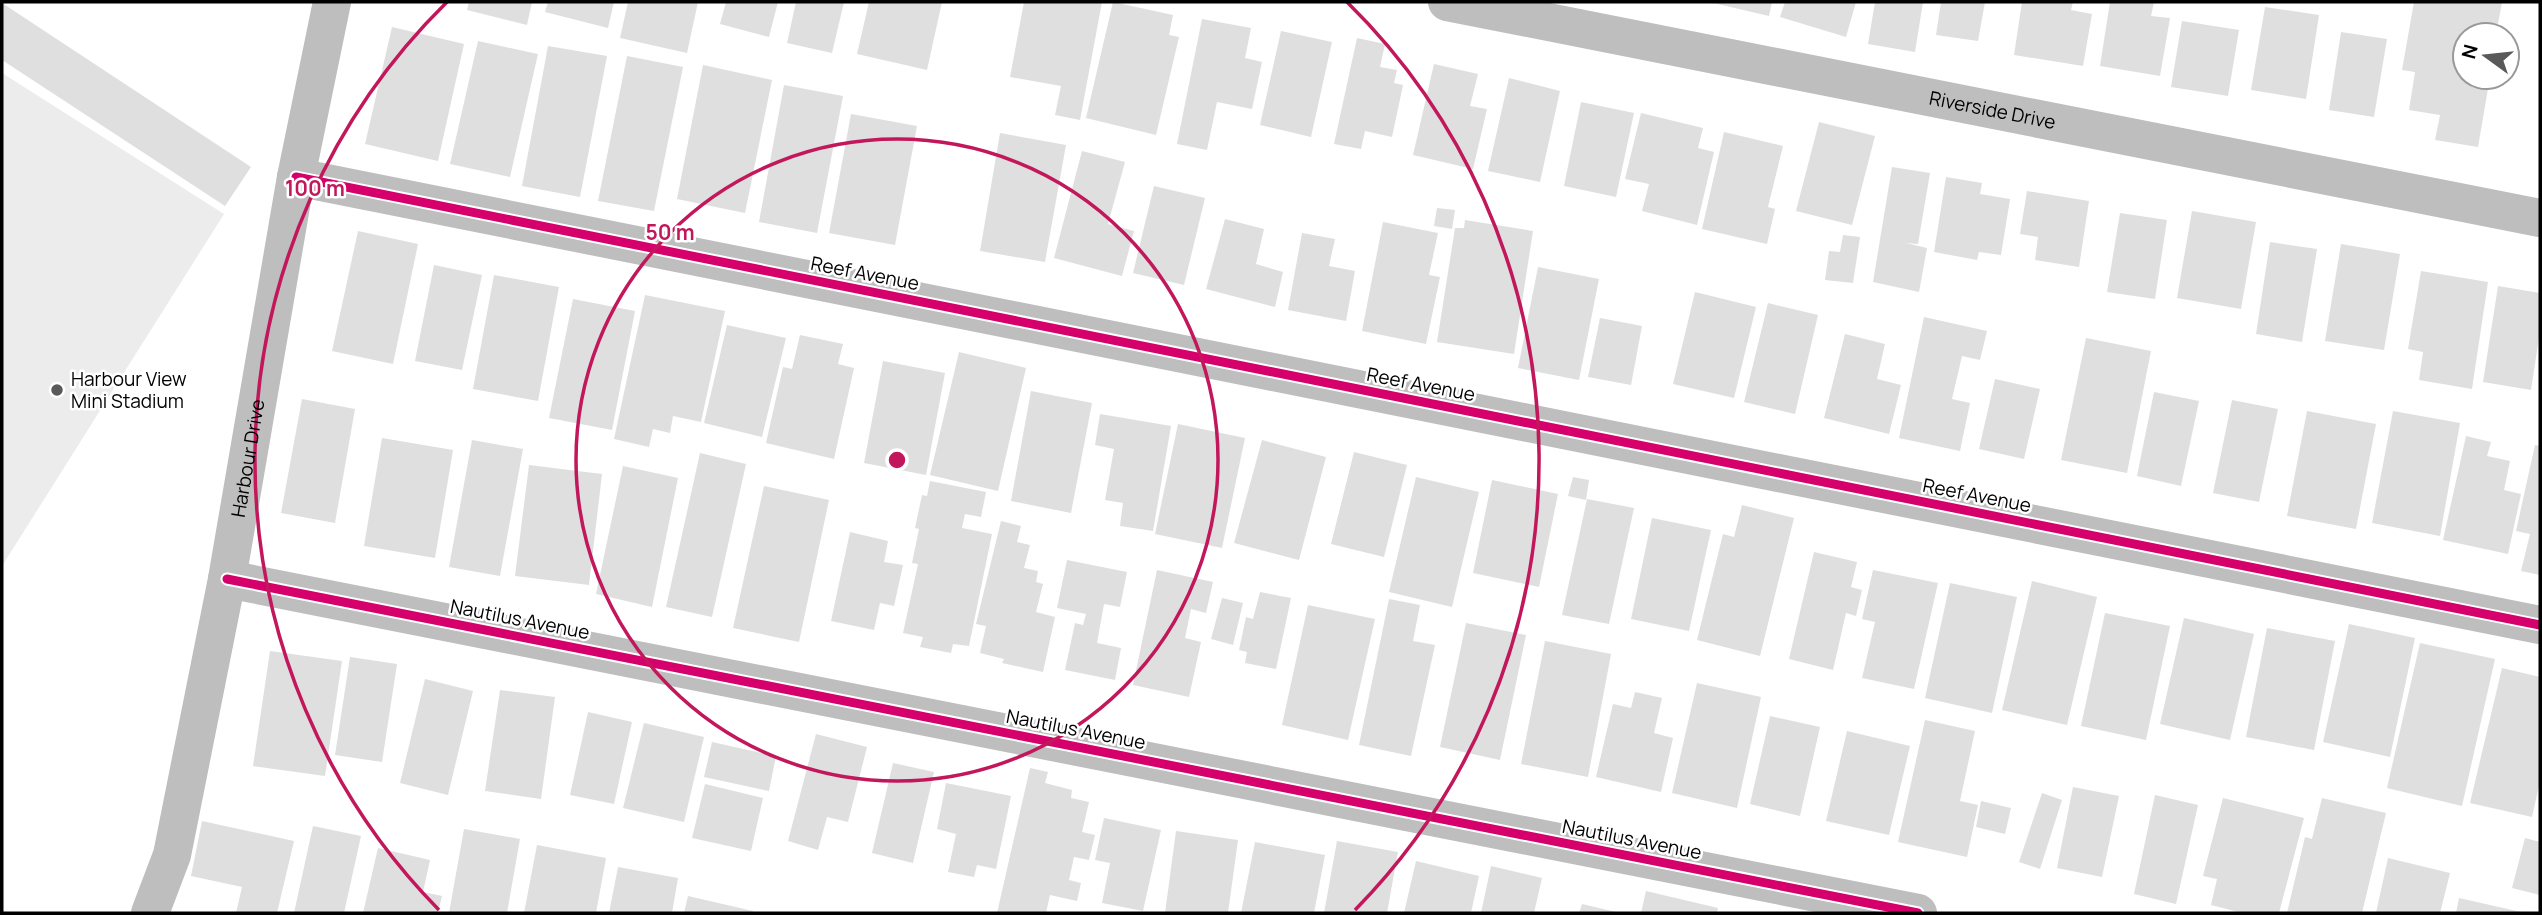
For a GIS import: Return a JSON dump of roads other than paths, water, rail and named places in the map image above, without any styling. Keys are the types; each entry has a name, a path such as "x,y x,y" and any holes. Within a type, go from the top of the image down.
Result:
{"street":[{"name":"Harbour Drive","path":"150,913 172,855 227,579 296,177 332,2"},
{"name":"Riverside Drive","path":"1447,2 2540,218"},
{"name":"Reef Avenue","path":"296,177 2540,625"},
{"name":"Nautilus Avenue","path":"227,579 1918,913"}],"place":[{"name":"Harbour View Mini Stadium","path":"57,390"}]}
